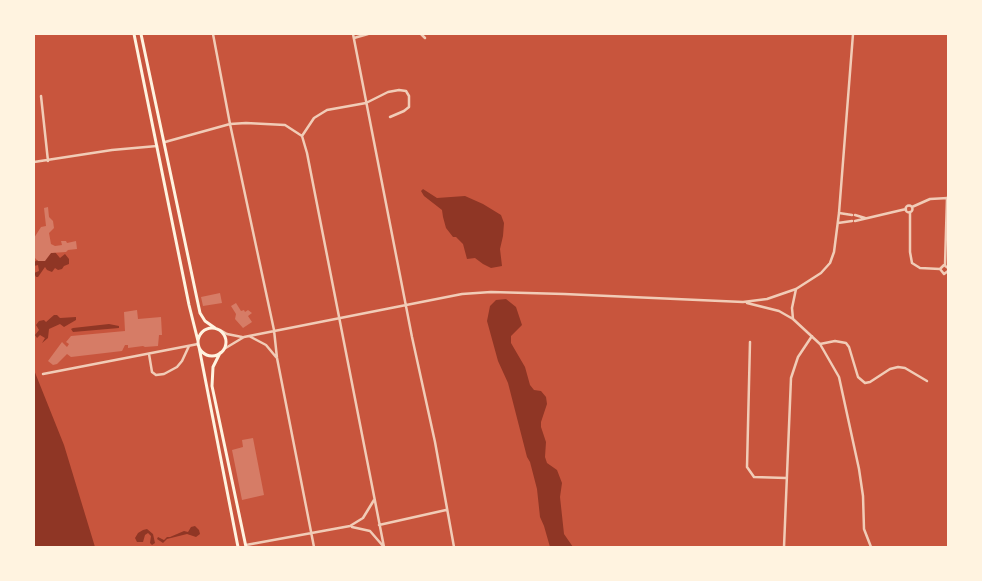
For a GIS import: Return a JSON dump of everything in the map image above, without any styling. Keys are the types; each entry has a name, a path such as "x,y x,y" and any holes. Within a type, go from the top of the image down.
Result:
{"main road":[{"path":"134,34 238,547"},
{"path":"142,34 200,313 205,321 220,330 226,339 224,349 212,367 212,386 246,546"},
{"path":"198,344 200,335 204,330 216,328"},
{"path":"198,344 207,355 220,353"}],"street":[{"path":"213,34 230,124 274,330 277,358 314,547"},
{"path":"353,34 435,442 454,547"},
{"path":"354,38 368,34"},
{"path":"421,34 425,38"},
{"path":"743,302 767,299 796,289 817,277 826,268 834,252 839,213 853,34"},
{"path":"302,136 320,113 334,108 366,103 383,94 399,90 406,91 409,96 409,106 404,111 390,117"},
{"path":"41,96 48,161"},
{"path":"165,142 230,124 255,122 285,125 302,136 340,317 384,547"},
{"path":"34,162 112,150 156,146"},
{"path":"838,223 883,216 930,199 948,198 945,265 948,269 944,274 940,269"},
{"path":"912,207 910,212 910,252 912,262 920,268 940,269 945,265"},
{"path":"906,209 910,212"},
{"path":"839,213 865,218"},
{"path":"793,318 792,308 796,289"},
{"path":"220,330 235,336 244,337 450,295 492,292 743,302 771,308 793,318 820,344 839,377 859,469 863,496 864,529 872,547"},
{"path":"249,336 266,345 277,358"},
{"path":"784,547 791,378 798,357 812,336"},
{"path":"224,349 244,337"},
{"path":"820,344 835,341 846,344 858,377 865,382 870,382 890,369 898,367 905,368 927,381"},
{"path":"750,342 747,467 754,476 786,478"},
{"path":"43,374 198,344"},
{"path":"149,354 152,372 156,375 164,374 171,372 177,367 182,361 188,346"},
{"path":"246,546 350,526 363,518 374,499"},
{"path":"380,524 446,510"},
{"path":"350,526 370,531 384,547"}],"shaded area":[{"path":"423,189 437,198 465,196 501,215 504,223 500,249 502,266 491,268 475,258 467,259 463,244 456,237 453,237 446,228 442,210 424,196 421,191"},
{"path":"55,252 60,258 65,254 69,259 69,264 62,269 58,270 55,268 52,272 45,267 36,277 34,273 39,271 38,265 34,266 34,262"},
{"path":"506,299 516,307 522,325 511,336 511,343 525,367 530,385 534,390 541,391 546,397 547,404 541,422 546,442 545,457 547,463 557,470 562,483 560,497 564,534 573,547 550,547 540,517 537,489 508,383 498,361 487,321 490,306 496,300"},
{"path":"54,315 60,318 76,317 76,320 64,327 60,324 49,329 48,338 42,343 45,338 40,335 37,338 35,335 39,330 36,325 39,321 44,320 46,322"},
{"path":"109,324 119,326 119,328 73,332 71,329 73,328"},
{"path":"34,370 64,445 95,547 34,547"},
{"path":"195,526 200,534 196,537 187,534 167,539 163,543 157,539 158,537 164,540 167,537 184,531 188,532 191,527"},
{"path":"147,529 153,534 155,543 152,545 150,543 151,536 148,533 145,535 143,542 137,542 135,538 138,533"}],"building":[{"path":"48,207 49,217 53,221 54,228 49,233 51,244 55,246 62,245 61,241 66,241 67,243 76,241 77,249 51,253 45,261 38,261 34,257 34,238 41,227 46,226 44,208"},
{"path":"220,293 222,303 203,306 201,297"},
{"path":"236,303 241,311 244,310 245,312 248,310 252,313 248,316 252,322 243,328 235,319 236,314 231,306"},
{"path":"137,310 138,319 161,317 162,335 159,335 158,346 128,348 128,345 125,345 122,351 71,357 67,354 57,364 53,365 48,361 62,342 67,347 69,344 66,342 71,336 125,331 124,312"},
{"path":"253,438 264,495 242,500 232,450 243,447 242,440"}]}
